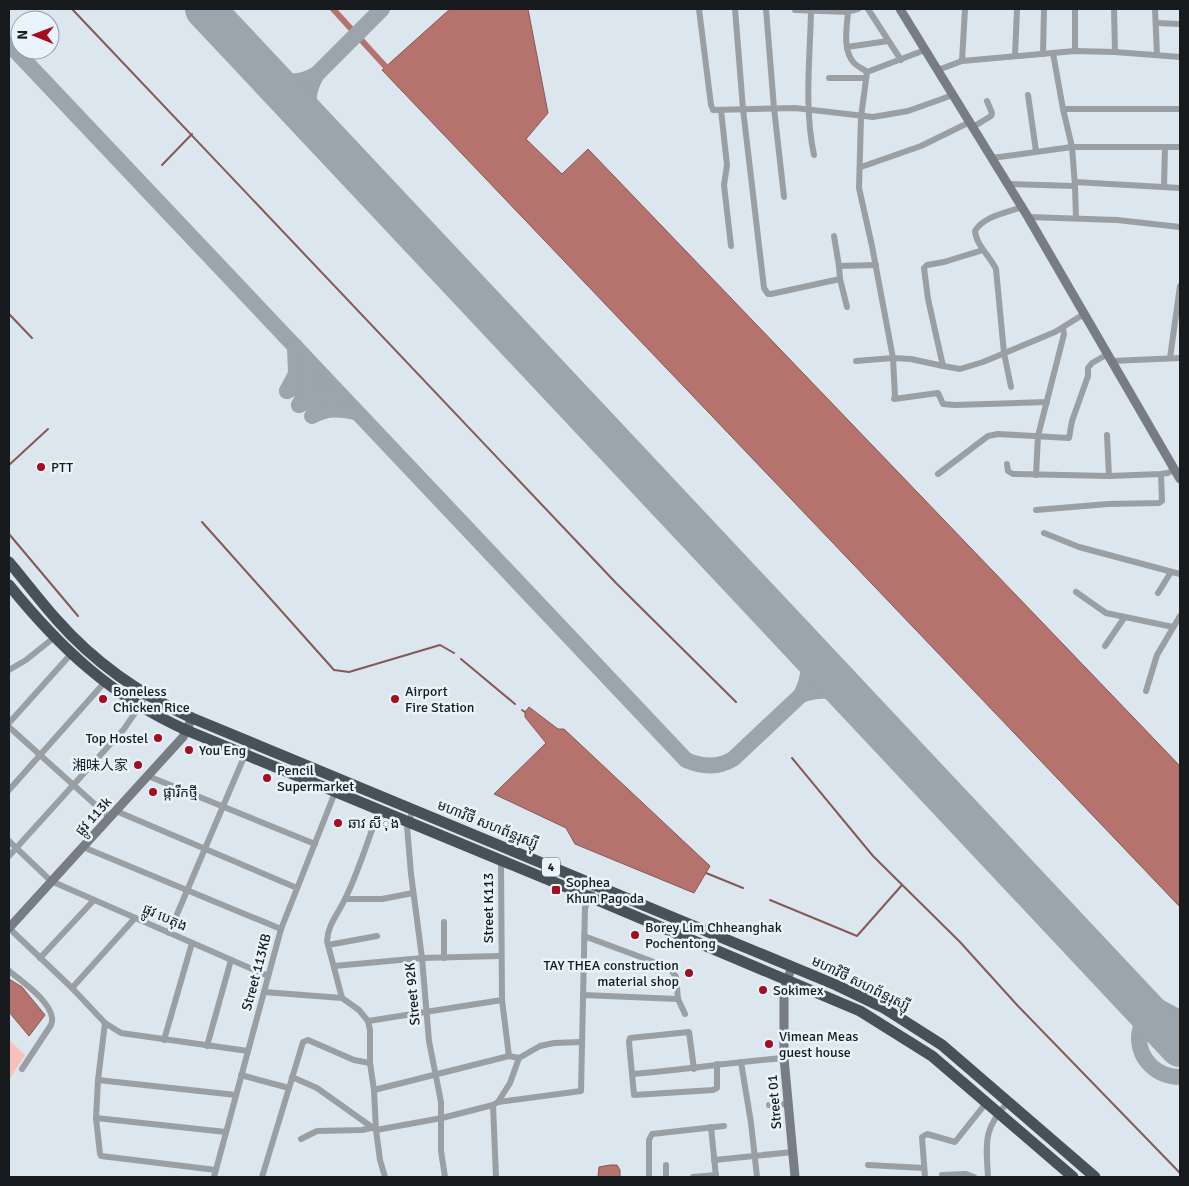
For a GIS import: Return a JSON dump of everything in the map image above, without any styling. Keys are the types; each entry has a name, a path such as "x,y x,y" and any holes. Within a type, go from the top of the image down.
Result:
{"highway":[{"name":"មហាវិថី សហព័ន្ធរុស្ស៊ី","path":"9,562 64,628 122,679 146,694 192,718 868,1000 942,1045 1095,1177"},
{"name":"មហាវិថី សហព័ន្ធរុស្ស៊ី","path":"10,589 71,654 139,707 186,730 245,755 590,897 860,1012 932,1056 1072,1177"}],"street":[{"path":"699,9 713,110 809,109 873,117 908,111 953,95"},
{"path":"735,9 743,109 764,288 768,294 771,294 840,279"},
{"path":"766,9 784,197"},
{"path":"795,10 810,11 819,9 848,12 858,9"},
{"path":"868,9 901,60"},
{"path":"900,9 1028,217 1180,479"},
{"path":"962,61 965,9"},
{"path":"1015,56 1016,9"},
{"path":"1043,54 1044,9"},
{"path":"1075,9 1075,50"},
{"path":"1114,9 1115,52"},
{"path":"1155,9 1157,55"},
{"path":"810,11 809,109 810,138 814,155"},
{"path":"848,12 847,47 852,62 866,75"},
{"path":"1156,23 1180,24"},
{"path":"847,47 888,41"},
{"path":"829,78 866,75 925,50"},
{"path":"938,70 962,61 1075,50 1180,57"},
{"path":"1053,53 1072,147 1076,218"},
{"path":"866,75 861,117 859,188 876,265 893,358 894,399 938,393 943,404 955,406 1047,402"},
{"path":"1028,95 1036,152"},
{"path":"861,167 921,146 991,116 992,112 987,101"},
{"path":"1063,109 1180,109"},
{"path":"721,110 727,165 724,185 731,246"},
{"path":"992,158 1072,147 1180,147"},
{"path":"1164,187 1165,147"},
{"path":"1007,184 1075,184 1180,188"},
{"path":"1011,387 1004,353 996,269 975,235 976,228 989,218 1022,207"},
{"path":"1028,217 1116,220 1180,227"},
{"path":"834,236 840,279 847,307"},
{"path":"942,366 928,300 924,268 927,265 944,262 983,250"},
{"path":"839,266 876,265"},
{"path":"1170,358 1178,319 1180,286"},
{"path":"856,361 893,358 911,359 960,369 983,362 1062,329 1084,314"},
{"path":"1036,475 1038,436 1064,334 1062,329"},
{"path":"938,474 988,436 998,434 1069,438 1072,421 1088,376 1088,368 1092,363 1110,358 1180,358"},
{"path":"1107,435 1109,476"},
{"path":"1006,464 1008,471 1013,474 1036,475 1109,476 1161,474 1175,469"},
{"path":"1036,510 1108,504 1159,503 1162,501 1161,474"},
{"path":"1044,533 1079,547 1180,574"},
{"path":"1158,593 1171,572"},
{"path":"10,589 25,581"},
{"path":"1076,592 1106,613 1173,627"},
{"path":"1146,691 1157,655 1180,616"},
{"path":"1105,646 1124,618"},
{"path":"9,670 26,660 64,628"},
{"path":"71,654 9,725 73,785 113,814 206,848 297,888"},
{"path":"9,790 105,682"},
{"path":"9,856 124,729 146,694"},
{"name":"ផ្លូវ 113k","path":"9,928 183,737 192,718"},
{"path":"169,933 250,742"},
{"path":"148,776 315,844"},
{"name":"Street 113KB","path":"214,1177 281,929 340,780"},
{"name":"Street 92K","path":"413,810 407,826 413,893 422,958 425,1011 441,1102 442,1152 445,1177"},
{"path":"342,998 328,945 327,933 330,924 345,899 380,811"},
{"path":"9,840 51,882"},
{"path":"83,847 281,929"},
{"name":"Street K113","path":"501,861 500,956 502,1000 510,1056"},
{"name":"ផ្លូវ បេតុង","path":"51,882 268,976"},
{"path":"301,1139 317,1131 373,1129 442,1118 496,1104 581,1091 585,908 595,885"},
{"path":"345,899 382,899 413,893"},
{"path":"40,958 94,900"},
{"path":"72,988 136,918"},
{"path":"444,922 444,958"},
{"path":"9,928 106,1023 121,1033 248,1051"},
{"path":"328,945 377,936"},
{"path":"584,936 670,968 676,977 678,999 685,1014"},
{"path":"164,1040 192,943"},
{"path":"334,966 422,958 500,956"},
{"path":"207,1046 231,960"},
{"name":"Street 01","path":"792,967 784,988 784,1058 795,1177"},
{"path":"9,971 38,996 51,1012 53,1018 22,1069"},
{"path":"264,992 342,998 359,1010 368,1021 370,1030 370,1063 374,1090 373,1129 384,1177"},
{"path":"583,995 678,999"},
{"path":"368,1021 502,1000"},
{"path":"106,1023 98,1080 96,1118 100,1154 104,1157 216,1170"},
{"path":"694,1069 689,1032 630,1038 633,1092 637,1096 709,1091 717,1088 716,1064"},
{"path":"262,1177 304,1040 354,1060 370,1063"},
{"path":"496,1177 496,1104 510,1083 519,1058 540,1046 554,1042 582,1042"},
{"path":"374,1090 510,1056 519,1058"},
{"path":"632,1074 694,1069 716,1064 784,1058"},
{"path":"741,1062 757,1177"},
{"path":"241,1075 289,1088"},
{"path":"292,1077 317,1088 350,1110 373,1129"},
{"path":"98,1080 236,1095"},
{"path":"988,1177 987,1138 989,1127 1008,1102"},
{"path":"925,1177 922,1137 924,1134 955,1142 986,1103"},
{"path":"769,1105 788,1104"},
{"path":"96,1118 226,1132"},
{"path":"649,1177 649,1140 652,1134 724,1126"},
{"path":"693,1177 716,1176 711,1127"},
{"path":"714,1160 793,1152"},
{"path":"666,1165 666,1177"},
{"path":"868,1165 924,1168"},
{"path":"942,1175 966,1174 974,1177"}],"shaded area":[{"path":"450,9 528,9 548,113 526,139 562,174 588,149 1180,766 1180,907 382,70"},
{"path":"529,707 558,729 564,729 710,866 694,893 575,844 566,828 494,794 546,743 525,717 525,712"},
{"path":"9,979 22,987 45,1015 29,1036 9,1012"},
{"path":"9,1040 25,1055 9,1080"},
{"path":"617,1165 620,1170 620,1177 598,1177 599,1167"}],"waterway":[{"path":"72,9 617,584 736,702"},
{"path":"333,9 385,66"},
{"path":"162,165 192,134"},
{"path":"9,314 32,338"},
{"path":"9,465 48,429"},
{"path":"202,522 334,670 349,672 440,645 454,653"},
{"path":"9,534 78,616"},
{"path":"461,659 515,704"},
{"path":"792,758 873,856 960,942 1018,1006 1180,1173"},
{"path":"706,873 743,888"},
{"path":"770,900 857,936 902,885"}],"taxiway":[{"path":"265,73 279,79 291,81 310,78 317,74 382,9"},
{"path":"9,44 686,760 710,766 722,764 733,759 801,695 814,691 827,691 852,698"},
{"path":"316,127 311,113 309,95 310,88 317,74"},
{"path":"287,391 296,374 295,346"},
{"path":"299,405 309,382 309,370 305,358"},
{"path":"287,391 304,383 318,384"},
{"path":"299,405 322,396 345,400"},
{"path":"312,416 332,409 355,412"},
{"path":"801,695 808,673 807,650"},
{"path":"1129,991 1180,1018"},
{"path":"1132,995 1142,1017 1139,1037 1142,1053 1146,1060 1157,1071 1180,1077"}],"runway":[{"path":"205,9 1180,1047"}],"place":[{"name":"PTT","path":"41,467"},
{"name":"Boneless Chicken Rice","path":"103,699"},
{"name":"Airport Fire Station","path":"395,699"},
{"name":"Top Hostel","path":"158,738"},
{"name":"You Eng","path":"189,750"},
{"name":"湘味人家","path":"138,765"},
{"name":"Pencil Supermarket","path":"267,778"},
{"name":"ផ្ការីកថ្មី","path":"153,792"},
{"name":"ឆាវ សីុង","path":"338,823"},
{"name":"Sophea Khun Pagoda","path":"556,890"},
{"name":"Borey Lim Chheanghak Pochentong","path":"635,935"},
{"name":"TAY THEA construction material shop","path":"689,973"},
{"name":"Sokimex","path":"763,990"},
{"name":"Vimean Meas guest house","path":"769,1044"}]}
